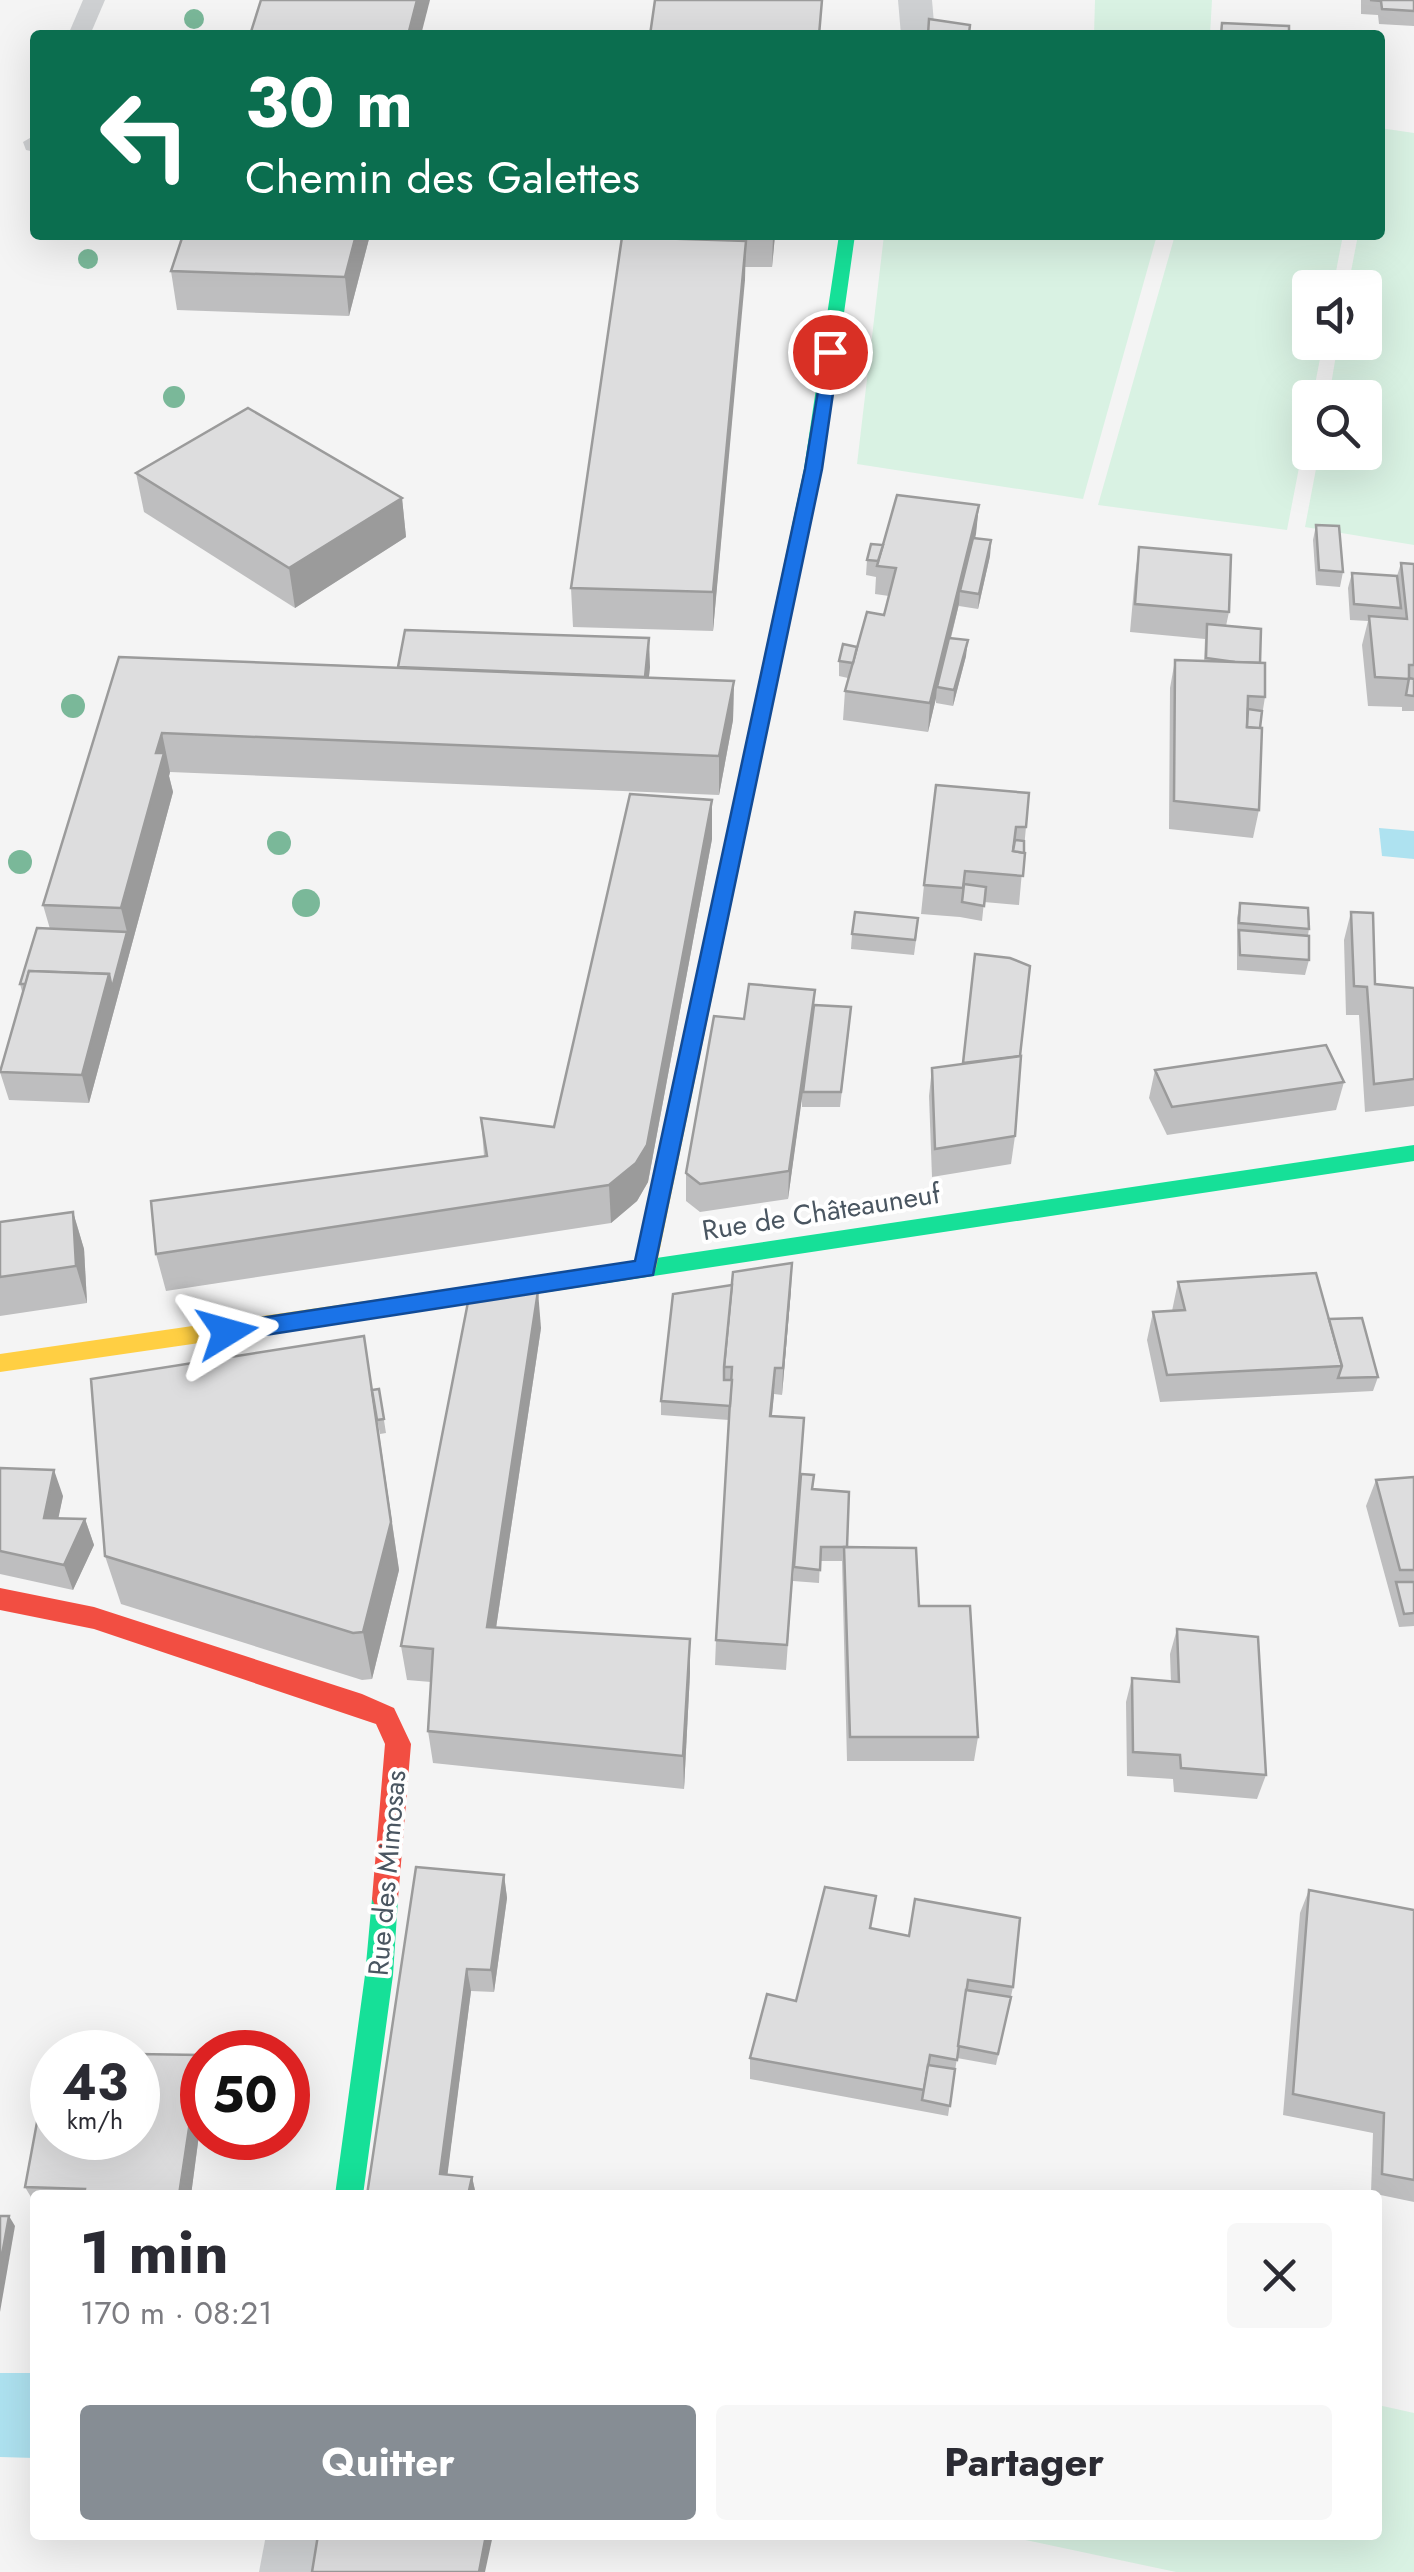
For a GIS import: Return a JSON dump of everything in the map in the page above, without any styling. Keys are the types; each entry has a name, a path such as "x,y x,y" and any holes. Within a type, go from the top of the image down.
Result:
{"street":[{"path":"915,0 918,30"},
{"path":"645,1268 813,469 847,240"},
{"name":"Rue de Châteauneuf","path":"0,1363 426,1304 1414,1153"},
{"name":"Rue des Mimosas","path":"0,1598 94,1618 362,1704 385,1716 398,1744 379,1975 350,2190"},
{"path":"297,2572 303,2540"}],"lane":[{"path":"81,30 94,0"}],"green space":[{"path":"1095,0 1212,0 1210,30 1094,30"},
{"path":"1385,129 1414,133 1414,545 1305,527 1316,470 1382,470 1382,380 1332,380 1335,360 1382,360 1382,270 1351,270 1357,240 1385,240"},
{"path":"883,240 1156,240 1083,499 857,464"},
{"path":"1174,240 1342,240 1336,270 1292,270 1292,360 1320,360 1316,380 1292,380 1292,470 1299,470 1287,530 1098,505"},
{"path":"1382,2406 1414,2413 1414,2572 1176,2572 1026,2540 1382,2540"}],"water":[{"path":"1379,828 1414,831 1414,859 1382,856"},
{"path":"0,2373 30,2373 30,2458 0,2457"}],"building":[{"path":"261,0 417,0 409,30 252,30"},
{"path":"655,0 822,0 819,30 651,30"},
{"path":"1370,0 1414,0 1414,11 1382,9 1381,1"},
{"path":"929,19 970,25 969,30 928,30"},
{"path":"1222,23 1289,26 1289,30 1221,30"},
{"path":"181,240 355,240 345,277 171,271"},
{"path":"622,240 746,241 713,592 571,588"},
{"path":"248,408 402,498 289,568 136,473"},
{"path":"897,495 979,505 930,703 845,691 867,612 884,615 896,568 877,566"},
{"path":"1316,525 1339,526 1343,572 1319,570"},
{"path":"973,538 991,540 979,594 960,591"},
{"path":"871,544 883,545 878,561 867,560"},
{"path":"1139,547 1231,555 1229,612 1135,604"},
{"path":"1401,563 1414,564 1414,665 1409,665 1409,679 1375,677 1369,616 1407,619"},
{"path":"1352,573 1397,576 1401,608 1354,604"},
{"path":"1207,624 1261,629 1260,663 1206,658"},
{"path":"405,630 649,638 645,677 398,667"},
{"path":"949,638 968,640 954,690 937,687"},
{"path":"843,644 857,647 853,663 839,661"},
{"path":"119,657 734,681 719,756 162,733 156,753 164,753 121,908 43,905"},
{"path":"1175,660 1265,663 1265,697 1248,696 1247,727 1262,728 1259,810 1174,801"},
{"path":"1409,678 1414,679 1414,696 1406,695"},
{"path":"1248,709 1262,711 1260,728 1247,727"},
{"path":"936,785 1029,793 1026,827 1016,827 1013,851 1025,853 1023,876 965,871 963,888 924,885"},
{"path":"630,794 712,800 647,1145 636,1163 609,1185 156,1254 151,1201 487,1156 481,1118 554,1127"},
{"path":"1015,840 1024,841 1024,853 1013,851"},
{"path":"964,884 986,887 984,906 962,902"},
{"path":"1240,903 1308,908 1309,929 1239,923"},
{"path":"855,912 918,918 915,940 852,934"},
{"path":"1351,912 1373,913 1375,984 1414,988 1414,1079 1374,1084 1367,987 1354,986"},
{"path":"37,928 127,932 112,988 109,974 29,971 26,984 20,984"},
{"path":"1239,930 1309,936 1309,960 1240,955"},
{"path":"975,954 1010,958 1030,966 1020,1056 963,1063"},
{"path":"29,971 109,974 82,1075 0,1072"},
{"path":"749,984 815,990 789,1171 700,1184 686,1173 714,1016 744,1019"},
{"path":"814,1005 851,1007 841,1092 803,1092"},
{"path":"1326,1045 1344,1082 1172,1107 1155,1070"},
{"path":"1021,1056 1015,1136 935,1149 932,1068"},
{"path":"73,1212 76,1266 0,1277 0,1222"},
{"path":"792,1263 783,1368 775,1368 770,1416 804,1418 787,1645 716,1640 732,1367 724,1367 733,1272"},
{"path":"1316,1273 1342,1366 1167,1375 1153,1312 1185,1310 1178,1282"},
{"path":"732,1285 724,1367 724,1380 732,1380 730,1406 661,1401 673,1294"},
{"path":"538,1291 487,1627 690,1639 683,1756 428,1731 433,1649 401,1646 468,1302"},
{"path":"1362,1318 1378,1377 1338,1378 1342,1366 1329,1319"},
{"path":"364,1336 391,1522 363,1632 353,1633 105,1556 91,1379"},
{"path":"379,1389 384,1419 377,1420 372,1390"},
{"path":"0,1468 54,1470 44,1518 85,1519 64,1565 0,1551"},
{"path":"801,1474 814,1475 812,1489 849,1492 847,1547 821,1547 820,1570 794,1567"},
{"path":"1414,1477 1414,1570 1400,1570 1376,1480"},
{"path":"844,1547 916,1548 919,1606 970,1606 978,1737 850,1737"},
{"path":"1396,1582 1414,1582 1414,1613 1404,1614"},
{"path":"1177,1629 1258,1637 1266,1775 1181,1768 1180,1755 1133,1752 1132,1678 1179,1682"},
{"path":"416,1867 504,1875 491,1970 467,1969 440,2174 472,2177 469,2190 368,2190"},
{"path":"825,1887 876,1896 870,1928 909,1936 915,1899 1020,1918 1013,1987 968,1980 957,2060 930,2055 924,2090 750,2058 767,1994 796,2001"},
{"path":"1309,1890 1414,1910 1414,2180 1382,2174 1384,2113 1293,2094"},
{"path":"966,1990 1011,1997 998,2054 958,2046"},
{"path":"160,2054 180,2055 180,2160 184,2160 180,2190 25,2187 30,2160 160,2160"},
{"path":"928,2065 955,2069 950,2106 922,2100"},
{"path":"0,2216 9,2216 0,2266"},
{"path":"317,2540 485,2540 479,2572 312,2572"}],"traffic: fast":[{"path":"800,530 813,469 846,240"},
{"path":"455,1297 1414,1153"},
{"path":"350,2190 379,1975 385,1899"}],"traffic: slow":[{"path":"645,1268 800,530"},
{"path":"0,1363 455,1297"}],"traffic: jam":[{"path":"0,1599 94,1618 362,1705 385,1716 398,1744 385,1899"}],"route":[{"path":"227,1332 645,1268 813,469 830,352"}]}
